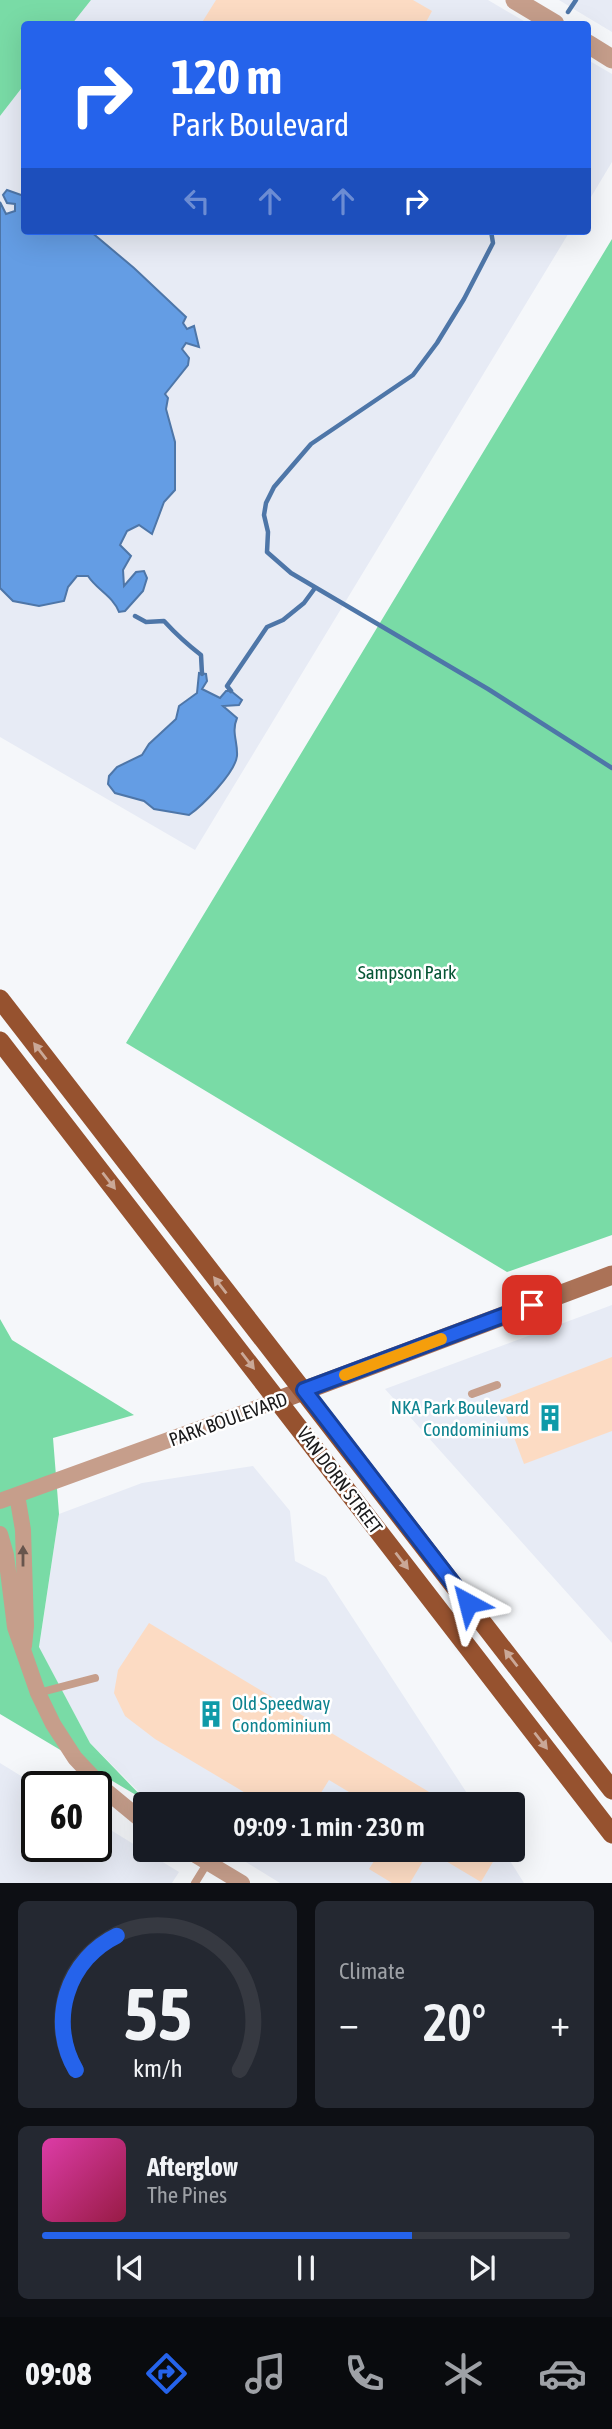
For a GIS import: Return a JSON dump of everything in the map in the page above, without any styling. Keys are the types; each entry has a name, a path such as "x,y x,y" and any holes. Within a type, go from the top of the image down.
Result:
{"main road":[{"name":"VAN DORN STREET","path":"0,999 612,1790"},
{"name":"VAN DORN STREET","path":"0,1041 612,1834"},
{"name":"PARK BOULEVARD","path":"279,1400 612,1275"}],"street":[{"path":"514,0 550,21"},
{"path":"591,46 612,59"},
{"name":"PARK BOULEVARD","path":"0,1501 279,1400"},
{"path":"17,1495 23,1530 26,1626 24,1648"},
{"path":"0,1534 6,1555 15,1627 38,1693 53,1724 75,1758 105,1790 133,1813"},
{"path":"208,1862 242,1883"}],"lane":[{"path":"472,1394 497,1385"},
{"path":"38,1693 95,1678"},
{"path":"195,1883 208,1862"}],"shaded area":[{"path":"91,0 488,0 524,21 74,21"},
{"path":"559,0 612,0 612,32 577,11"},
{"path":"591,62 612,74 612,162 591,197"},
{"path":"21,89 21,235 568,235 195,850 0,737 0,116"},
{"path":"612,1305 612,1643 385,1389"},
{"path":"253,1466 290,1511 295,1561 326,1577 466,1792 139,1792 90,1743 39,1648 59,1514 142,1483"},
{"path":"0,1763 21,1776 21,1862 112,1862 112,1831 133,1844 133,1862 163,1862 179,1872 172,1883 0,1883"},
{"path":"246,1862 511,1862 524,1883 280,1883"}],"green space":[{"path":"0,0 91,0 74,21 21,21 21,89 0,116"},
{"name":"Sampson Park","path":"612,239 612,1235 507,1272 126,1043"},
{"path":"0,1319 12,1340 134,1415 53,1438 59,1514 39,1647 90,1743 137,1792 133,1793 112,1781 112,1771 96,1771 0,1714"}],"water":[{"path":"7,190 21,195 21,235 95,235 186,317 183,323 187,329 194,326 199,347 186,343 182,349 189,358 188,365 165,394 168,398 166,409 175,442 175,490 164,502 152,534 139,525 127,531 120,545 131,556 123,570 124,586 136,572 144,571 147,578 143,591 125,611 119,612 88,576 77,576 68,587 64,601 39,606 13,601 0,588 0,202 6,214 15,211 15,204 7,203 3,195"},
{"path":"199,673 206,674 207,681 202,689 220,698 226,691 231,691 242,700 239,705 223,706 237,718 237,756 224,780 189,815 154,809 144,801 115,793 108,784 109,776 117,767 142,755 149,744 176,719 179,706 197,693"}],"building":[{"path":"216,0 413,0 432,11 427,21 203,21"},
{"name":"NKA Park Boulevard Condominiums","path":"612,1357 612,1431 524,1464 500,1400"},
{"name":"Old Speedway Condominium","path":"149,1623 429,1792 349,1792 329,1780 322,1792 244,1792 155,1739 125,1716 114,1693 118,1670"},
{"path":"373,1862 422,1862 410,1883 392,1883 369,1869"},
{"path":"447,1862 493,1862 481,1882"}],"waterway":[{"path":"568,12 576,0"},
{"path":"492,235 493,243 464,299 413,375 311,444 274,487 266,503 264,515 268,532 267,552 291,573 488,689 612,768"},
{"path":"231,691 227,686 267,627 283,620 304,603 315,588"},
{"path":"135,616 146,622 164,621 201,655 202,674"}],"slow traffic":[{"path":"345,1375 441,1339"}],"place":[{"name":"NKA Park Boulevard Condominiums","path":"550,1418"},
{"name":"Old Speedway Condominium","path":"211,1714"}],"route":[{"path":"468,1603 304,1390 532,1305"}]}
